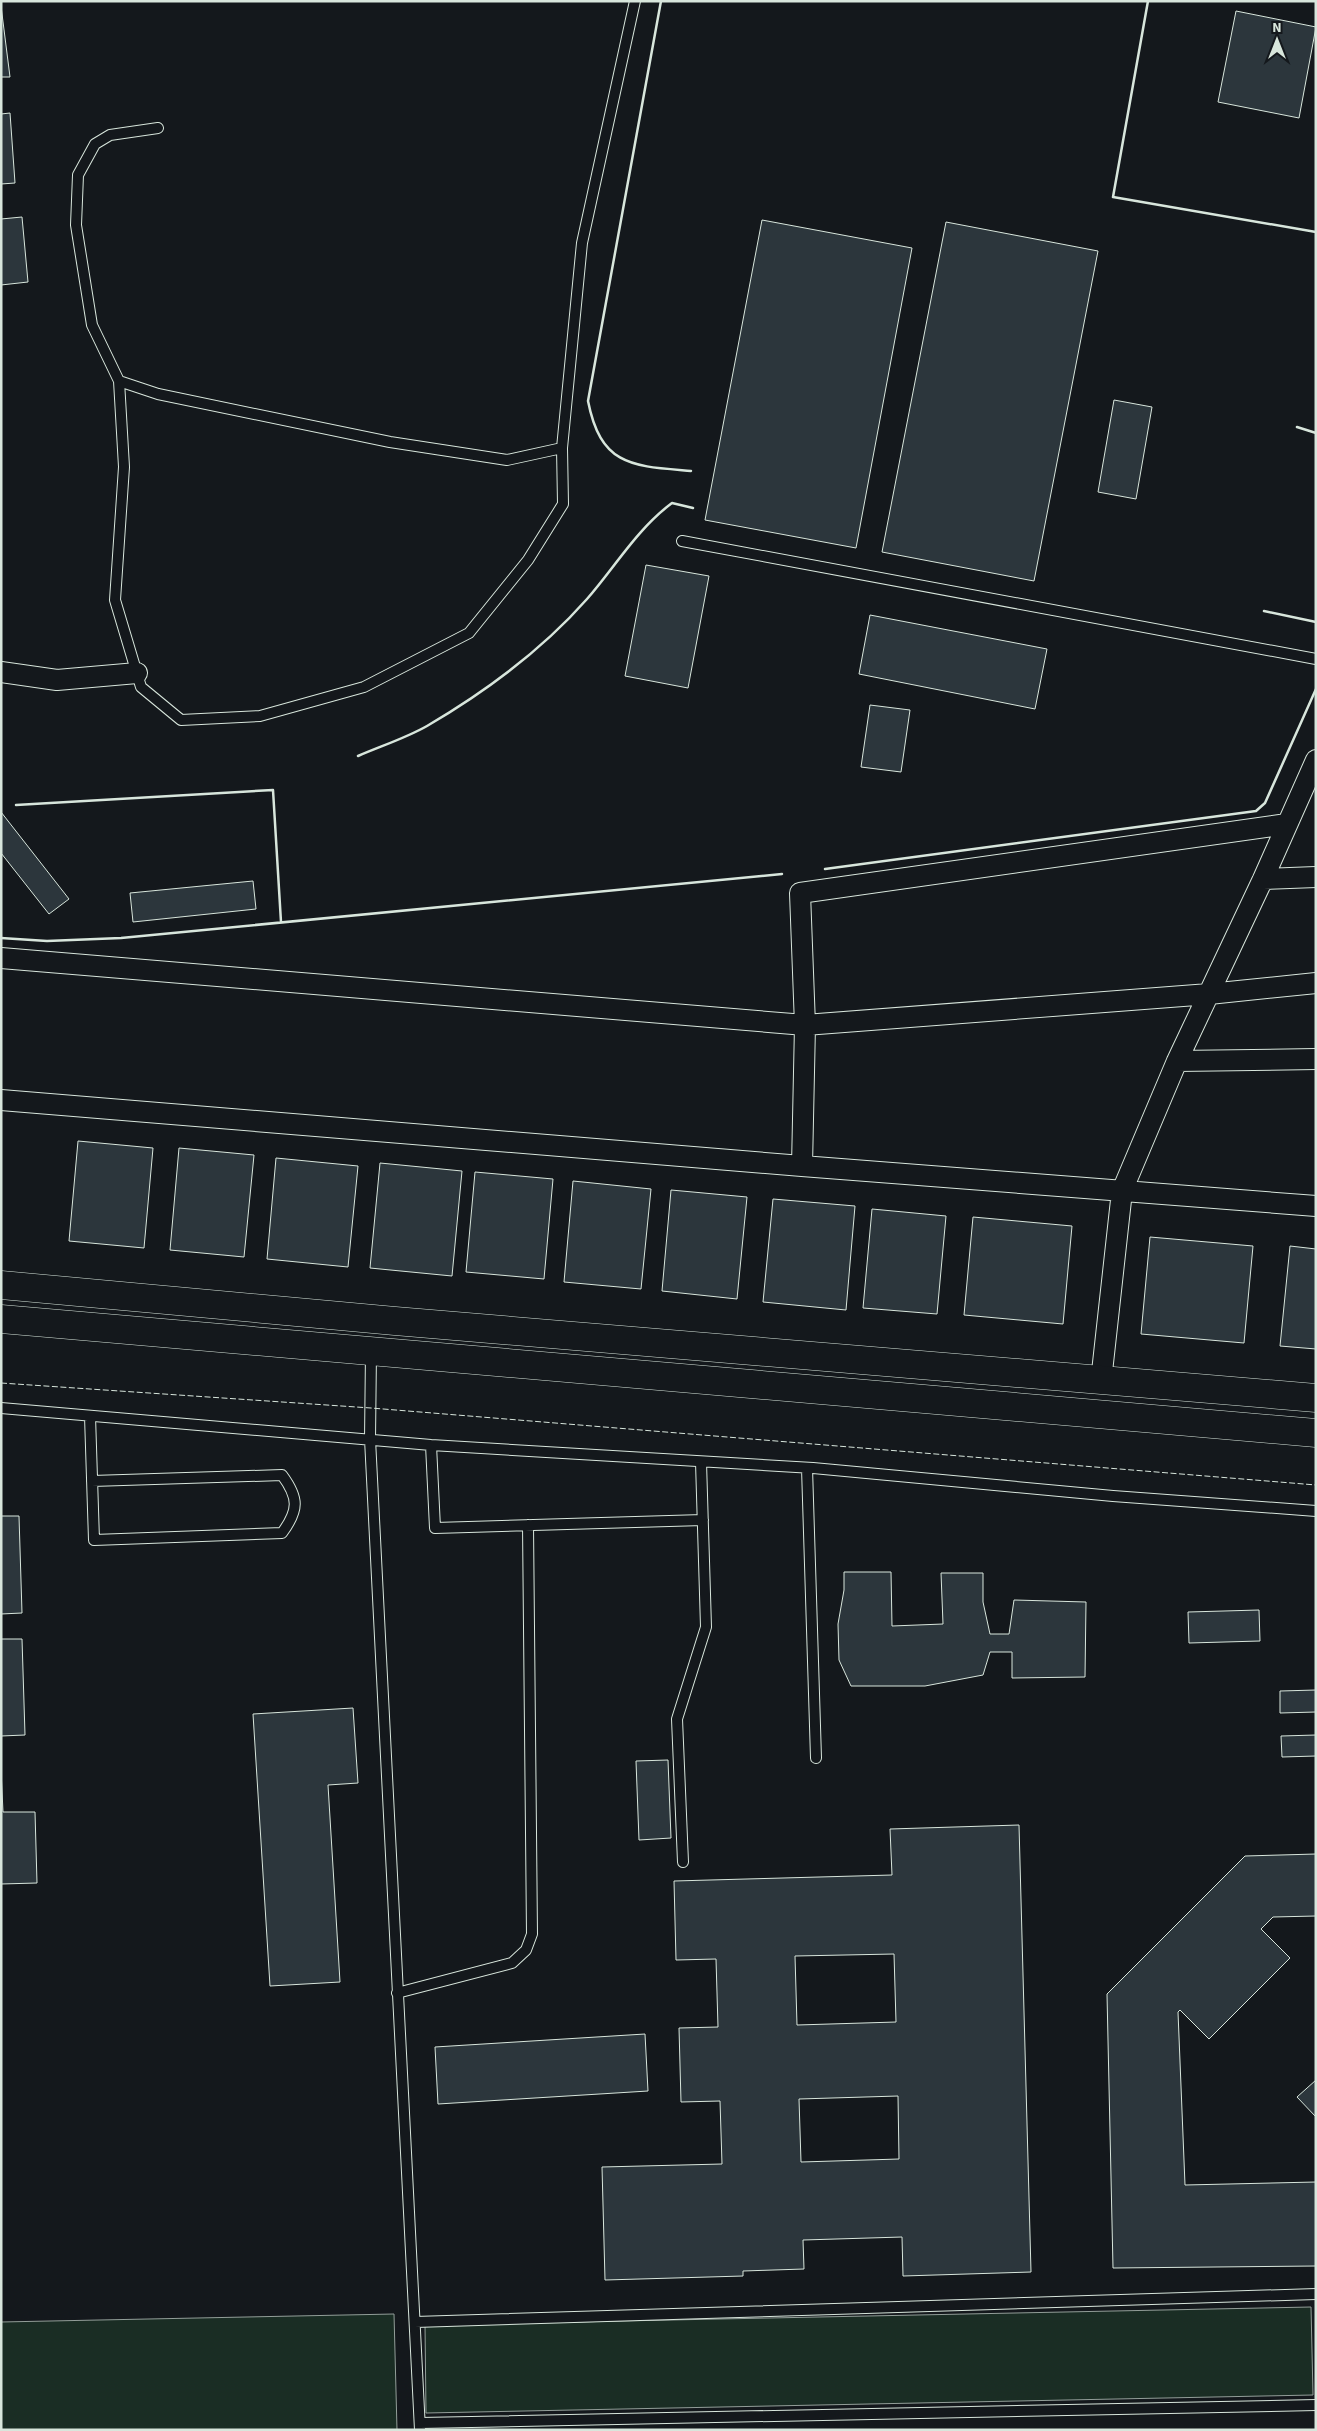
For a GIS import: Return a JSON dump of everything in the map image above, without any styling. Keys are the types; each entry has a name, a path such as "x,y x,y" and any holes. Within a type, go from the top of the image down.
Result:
{"highway":[{"path":"1,1285 405,1322 1316,1398"},
{"path":"1,1319 1316,1433"}],"street":[{"path":"1,672 56,680 137,673"},
{"path":"1101,1381 1122,1191 1177,1061 1287,824 1309,790 1316,760"},
{"path":"802,1166 805,1025 800,893 1287,824"},
{"path":"1263,879 1316,877"},
{"path":"1,958 805,1025 1209,994 1316,983"},
{"path":"1177,1061 1316,1059"},
{"path":"1,1100 1316,1206"}],"lane":[{"path":"158,128 110,134 95,144 78,174 76,225 92,325 119,381 124,467 115,600 141,687 180,720 260,716 364,687 469,633 528,560 563,504 562,448 582,243 635,1"},
{"path":"119,381 158,394 410,445 507,460 562,448"},
{"path":"682,541 1316,659"},
{"path":"372,1351 370,1440 420,2426 1316,2405"},
{"path":"1,1408 431,1445 807,1468 1113,1496 1316,1511"},
{"path":"90,1416 92,1481 94,1540 282,1533 294,1517 292,1489 282,1475 92,1481"},
{"path":"431,1445 435,1528 703,1520"},
{"path":"683,1862 677,1719 706,1627 701,1462"},
{"path":"807,1468 816,1758"},
{"path":"397,1993 512,1963 526,1950 532,1934 528,1525"},
{"path":"414,2322 1316,2294"}],"green space":[{"path":"1311,2307 1313,2395 426,2413 425,2325"},
{"path":"394,2314 397,2430 1,2430 1,2322"}],"building":[{"path":"1,6 10,77 1,77"},
{"path":"1236,11 1316,27 1299,118 1218,102"},
{"path":"10,113 15,183 1,184 1,114"},
{"path":"22,217 28,282 1,285 1,219"},
{"path":"762,220 912,248 856,548 705,520"},
{"path":"946,222 1098,251 1034,581 882,552"},
{"path":"1114,400 1152,407 1136,499 1098,492"},
{"path":"646,565 709,576 688,688 625,676"},
{"path":"870,615 1047,649 1035,709 859,674"},
{"path":"870,705 910,710 901,772 861,767"},
{"path":"1,812 69,899 49,914 1,853"},
{"path":"253,881 256,909 133,922 130,893"},
{"path":"78,1141 153,1148 144,1248 69,1241"},
{"path":"179,1148 254,1155 244,1257 170,1250"},
{"path":"276,1158 358,1166 348,1267 267,1259"},
{"path":"380,1163 462,1171 452,1276 370,1268"},
{"path":"475,1172 553,1179 544,1279 466,1272"},
{"path":"573,1181 651,1189 641,1289 564,1282"},
{"path":"671,1190 747,1197 737,1299 662,1291"},
{"path":"773,1199 855,1206 846,1310 763,1302"},
{"path":"872,1209 946,1216 937,1314 863,1308"},
{"path":"973,1217 1072,1226 1063,1324 964,1315"},
{"path":"1150,1237 1253,1246 1244,1343 1141,1334"},
{"path":"1290,1246 1316,1249 1316,1349 1280,1346"},
{"path":"1,1516 19,1516 22,1613 1,1614"},
{"path":"844,1572 891,1572 892,1626 943,1624 941,1573 983,1573 983,1602 990,1634 1009,1634 1014,1600 1086,1602 1085,1677 1012,1678 1012,1652 990,1652 983,1675 925,1686 851,1686 839,1660 838,1624 844,1590"},
{"path":"1259,1610 1260,1641 1189,1643 1188,1612"},
{"path":"1,1639 22,1639 25,1735 1,1736"},
{"path":"1316,1690 1316,1712 1280,1713 1280,1691"},
{"path":"353,1708 358,1783 328,1785 340,1982 270,1986 253,1714"},
{"path":"1316,1735 1316,1756 1282,1757 1281,1736"},
{"path":"668,1760 671,1838 639,1840 636,1761"},
{"path":"1,1770 3,1812 35,1812 37,1883 1,1884"},
{"path":"1019,1825 1031,2272 903,2276 902,2237 803,2240 804,2269 743,2271 743,2276 605,2280 602,2167 722,2164 720,2101 681,2102 679,2028 718,2027 716,1959 676,1960 674,1881 892,1875 890,1829","holes":["894,1954 896,2022 797,2025 795,1956","898,2096 899,2159 801,2162 799,2099"]},
{"path":"1316,1854 1316,1916 1273,1917 1261,1929 1290,1958 1209,2039 1180,2010 1178,2012 1185,2185 1316,2182 1316,2266 1113,2268 1107,1994 1245,1856"},
{"path":"645,2034 648,2091 438,2104 435,2047"},
{"path":"1316,2080 1316,2117 1297,2097"}],"fence":[{"path":"1,1383 371,1408 1316,1485"}],"wall":[{"path":"661,1 588,401 601,439 611,451 623,459 636,464 691,471"},
{"path":"1148,1 1113,197 1316,232"},
{"path":"1297,427 1316,433"},
{"path":"358,756 427,726 470,699 512,669 570,618 637,536 659,513 672,503 693,508"},
{"path":"1264,611 1316,622"},
{"path":"825,869 1256,811 1265,803 1316,689"},
{"path":"16,805 273,790 281,922"},
{"path":"1,938 47,941 121,938 782,874"}]}
